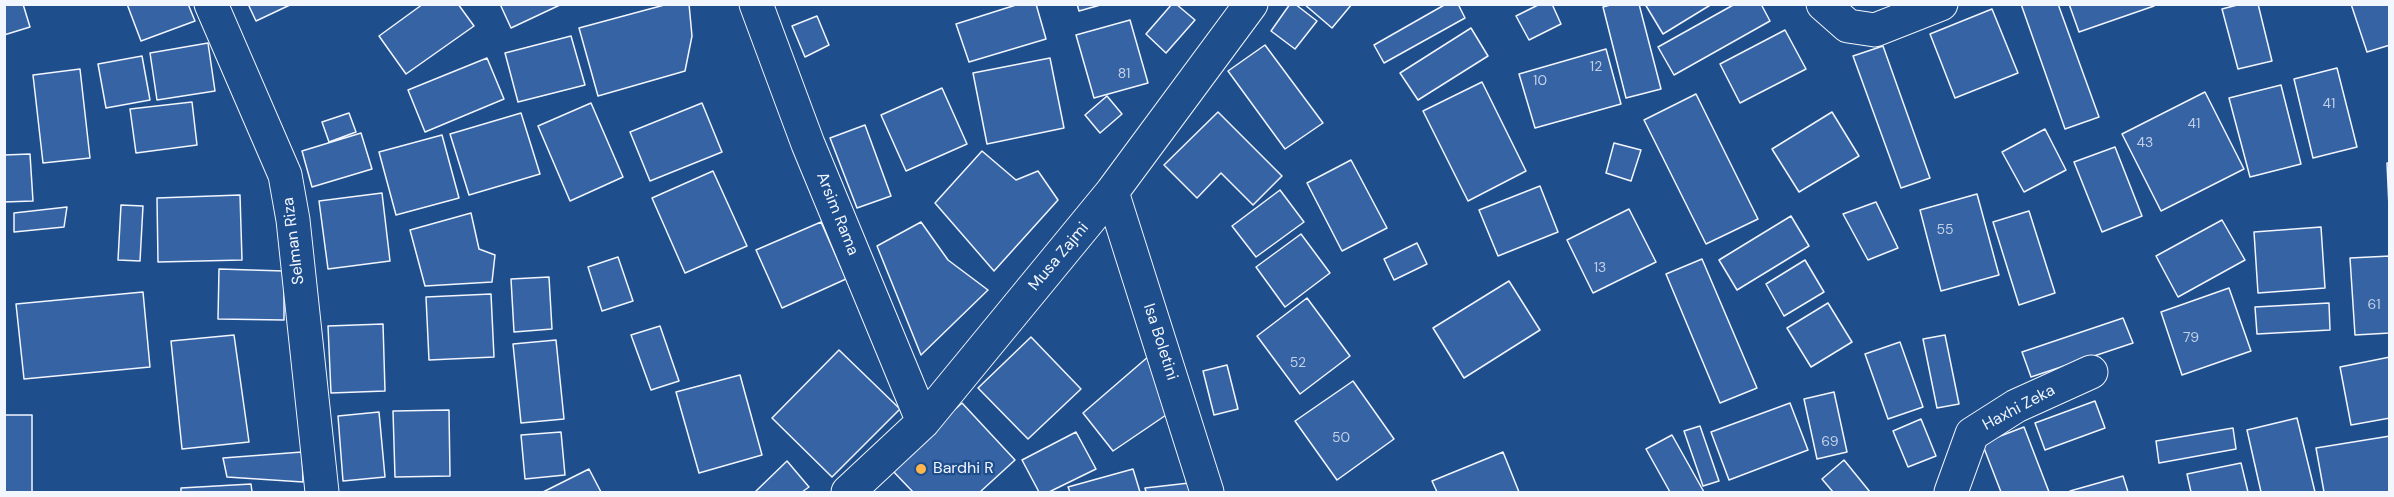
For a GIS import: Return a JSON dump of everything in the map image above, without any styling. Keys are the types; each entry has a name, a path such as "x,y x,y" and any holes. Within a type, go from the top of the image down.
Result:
{"street":[{"name":"Selman Riza","path":"211,4 285,175 293,220 322,492"},
{"name":"Arsim Rama","path":"756,4 808,144 923,422"},
{"name":"Musa Zajmi","path":"857,489 923,422 1112,192 1251,4"},
{"path":"1824,4 1848,26 1875,30 1941,4"},
{"name":"Isa Boletini","path":"1112,192 1207,492"},
{"name":"Haxhi Zeka","path":"1951,492 1972,434 2016,406 2091,372"}],"building":[{"path":"4,4 23,4 30,27 4,35"},
{"path":"127,4 188,4 195,21 141,41"},
{"path":"248,4 292,4 256,21"},
{"path":"423,4 458,4 474,26 406,74 379,36"},
{"path":"500,4 562,4 511,28"},
{"path":"668,4 689,4 692,36 685,71 598,96 579,28"},
{"path":"1019,4 1036,4 1046,39 969,62 956,24"},
{"path":"1077,4 1104,4 1079,11"},
{"path":"1172,4 1176,4 1195,20 1166,53 1146,34"},
{"path":"1290,4 1295,4 1317,21 1295,49 1271,31"},
{"path":"1304,4 1352,4 1332,28"},
{"path":"1446,4 1458,4 1465,18 1384,63 1374,45"},
{"path":"1540,4 1552,4 1561,24 1529,40 1516,16"},
{"path":"1614,4 1639,4 1661,89 1626,98 1603,7"},
{"path":"1645,4 1712,4 1663,34"},
{"path":"1735,4 1761,4 1770,21 1674,75 1658,47"},
{"path":"2021,4 2058,4 2099,117 2065,129"},
{"path":"2069,4 2154,4 2154,6 2079,32"},
{"path":"2241,4 2258,4 2272,61 2238,69 2222,9"},
{"path":"2351,4 2390,4 2390,45 2367,52"},
{"path":"1992,9 2018,73 1955,98 1930,34"},
{"path":"817,16 829,45 805,57 792,26"},
{"path":"1130,20 1148,83 1094,98 1076,35"},
{"path":"1471,28 1488,56 1418,100 1400,73"},
{"path":"1785,30 1806,69 1740,103 1720,64"},
{"path":"571,36 585,85 518,102 505,53"},
{"path":"208,43 215,91 157,100 150,53"},
{"path":"1265,45 1323,123 1285,149 1228,71"},
{"path":"1883,46 1930,178 1901,188 1853,56"},
{"path":"1606,49 1621,104 1535,128 1519,74"},
{"path":"142,56 150,100 106,108 98,64"},
{"path":"487,58 504,99 425,132 408,90"},
{"path":"1050,58 1064,128 987,144 973,73"},
{"path":"2337,68 2357,147 2313,158 2294,79"},
{"path":"80,69 90,158 43,163 33,75"},
{"path":"1482,82 1526,171 1468,201 1423,111"},
{"path":"2281,85 2301,164 2250,177 2229,98"},
{"path":"942,88 967,144 906,171 881,115"},
{"path":"2205,92 2244,169 2161,211 2122,134"},
{"path":"1696,94 1758,219 1706,244 1644,120"},
{"path":"1107,96 1122,114 1100,133 1085,115"},
{"path":"192,102 197,145 136,153 130,109"},
{"path":"591,103 623,177 570,201 538,126"},
{"path":"702,103 722,152 650,181 630,132"},
{"path":"1218,112 1282,176 1253,205 1221,173 1197,198 1164,165"},
{"path":"1832,112 1859,156 1799,192 1772,149"},
{"path":"349,113 356,132 329,142 322,122"},
{"path":"521,113 540,174 469,195 450,134"},
{"path":"865,125 891,196 857,208 830,138"},
{"path":"2045,129 2066,170 2024,192 2002,152"},
{"path":"361,133 372,169 312,187 302,151"},
{"path":"442,135 459,198 396,215 379,152"},
{"path":"1614,143 1641,150 1631,181 1606,173"},
{"path":"2115,147 2142,216 2102,232 2074,162"},
{"path":"982,151 1016,180 1038,171 1058,200 994,271 935,203"},
{"path":"30,154 33,201 4,202 4,155"},
{"path":"1351,160 1387,228 1342,251 1307,183"},
{"path":"2387,163 2390,163 2390,230"},
{"path":"713,171 747,246 685,273 652,198"},
{"path":"1540,186 1558,232 1498,256 1479,210"},
{"path":"1280,190 1304,222 1256,257 1232,226"},
{"path":"382,193 390,261 328,269 319,201"},
{"path":"1977,194 1999,275 1941,291 1920,210"},
{"path":"240,195 242,260 158,262 157,198"},
{"path":"1876,202 1898,248 1868,260 1843,214"},
{"path":"121,205 143,206 140,261 118,260"},
{"path":"67,207 64,227 14,232 14,213"},
{"path":"1629,209 1656,262 1593,293 1567,240"},
{"path":"2029,211 2055,293 2019,305 1993,222"},
{"path":"471,213 479,249 495,255 492,282 425,286 410,230"},
{"path":"1791,216 1809,246 1737,290 1719,260"},
{"path":"2222,220 2245,260 2178,297 2156,256"},
{"path":"821,222 846,279 782,308 756,250"},
{"path":"921,222 948,260 988,290 921,355 877,246"},
{"path":"2321,227 2325,288 2258,293 2254,232"},
{"path":"1301,234 1330,273 1285,307 1256,267"},
{"path":"1417,243 1427,264 1394,280 1384,259"},
{"path":"2390,256 2390,333 2355,335 2350,258"},
{"path":"618,257 633,301 602,311 588,267"},
{"path":"1702,259 1757,388 1720,403 1666,274"},
{"path":"1805,260 1824,292 1784,316 1766,284"},
{"path":"219,269 284,271 284,320 218,319"},
{"path":"549,277 552,329 514,332 511,279"},
{"path":"1509,281 1540,330 1464,378 1433,328"},
{"path":"2229,288 2251,351 2182,375 2161,312"},
{"path":"143,292 150,367 24,379 16,304"},
{"path":"491,294 494,357 429,360 426,297"},
{"path":"1307,298 1350,356 1300,394 1257,336"},
{"path":"1828,303 1852,342 1811,367 1787,328"},
{"path":"2329,303 2330,330 2257,334 2255,307"},
{"path":"2123,318 2133,343 2031,377 2022,352"},
{"path":"383,324 385,391 331,393 328,326"},
{"path":"660,326 679,381 651,390 631,335"},
{"path":"234,335 249,442 182,449 171,341"},
{"path":"1945,335 1959,404 1937,408 1923,339"},
{"path":"1031,337 1081,389 1028,439 978,388"},
{"path":"556,340 564,419 521,423 513,344"},
{"path":"1900,342 1923,407 1888,419 1865,354"},
{"path":"839,350 900,409 832,477 772,418"},
{"path":"1149,356 1172,411 1113,451 1083,413"},
{"path":"2390,357 2390,418 2351,425 2340,367"},
{"path":"1227,365 1238,409 1214,415 1203,371"},
{"path":"740,375 762,455 699,473 676,392"},
{"path":"1353,381 1394,439 1337,480 1295,421"},
{"path":"1834,392 1847,452 1817,459 1804,399"},
{"path":"2095,401 2105,428 2045,450 2035,423"},
{"path":"962,403 1015,460 980,492 913,492 890,468"},
{"path":"1790,403 1808,450 1729,480 1711,432"},
{"path":"449,410 450,476 395,477 393,411"},
{"path":"379,412 385,477 343,481 338,416"},
{"path":"4,415 32,415 32,492 4,492"},
{"path":"2297,418 2315,492 2261,492 2247,430"},
{"path":"1921,419 1936,456 1908,467 1893,431"},
{"path":"1700,426 1719,481 1703,486 1684,431"},
{"path":"2024,427 2049,492 2001,492 1982,443"},
{"path":"2233,428 2236,449 2159,463 2156,441"},
{"path":"561,432 565,475 525,479 521,435"},
{"path":"1076,432 1096,469 1049,492 1039,492 1022,460"},
{"path":"1672,435 1704,492 1670,492 1646,449"},
{"path":"2390,436 2390,492 2324,492 2316,448"},
{"path":"302,452 303,482 227,477 223,458"},
{"path":"1503,452 1519,492 1437,492 1432,481"},
{"path":"1844,460 1870,492 1833,492 1822,479"},
{"path":"787,461 809,487 802,492 755,492"},
{"path":"2241,463 2248,492 2191,492 2187,474"},
{"path":"589,469 601,492 543,492"},
{"path":"1133,469 1140,492 1070,492 1068,487"},
{"path":"2123,476 2128,492 2070,491"},
{"path":"1198,482 1199,492 1146,492 1145,488"},
{"path":"251,484 252,492 181,492 181,488"}],"place":[{"name":"Bardhi R","path":"921,469"}]}
